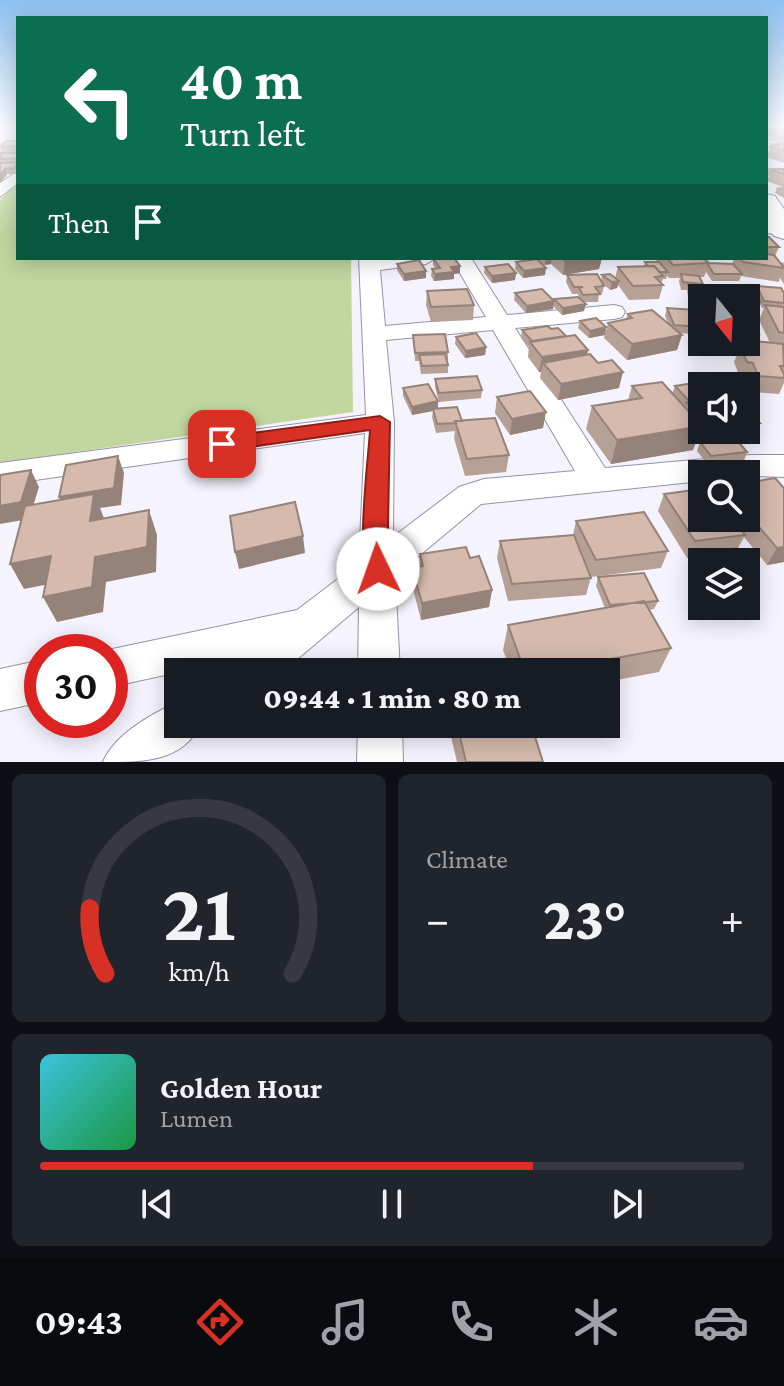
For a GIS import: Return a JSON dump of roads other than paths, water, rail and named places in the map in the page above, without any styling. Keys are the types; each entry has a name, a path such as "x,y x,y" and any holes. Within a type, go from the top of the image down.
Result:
{"highway":[{"path":"768,205 784,230"}],"street":[{"path":"0,192 16,177"},
{"path":"379,658 376,525 380,422 369,262 398,260"},
{"path":"462,260 597,481"},
{"path":"374,334 614,312"},
{"path":"0,474 380,422"},
{"path":"268,658 470,495 484,491 750,466 784,466"},
{"path":"128,663 310,626"},
{"path":"0,690 24,685"},
{"path":"126,762 164,735"},
{"path":"380,738 380,762"}]}
